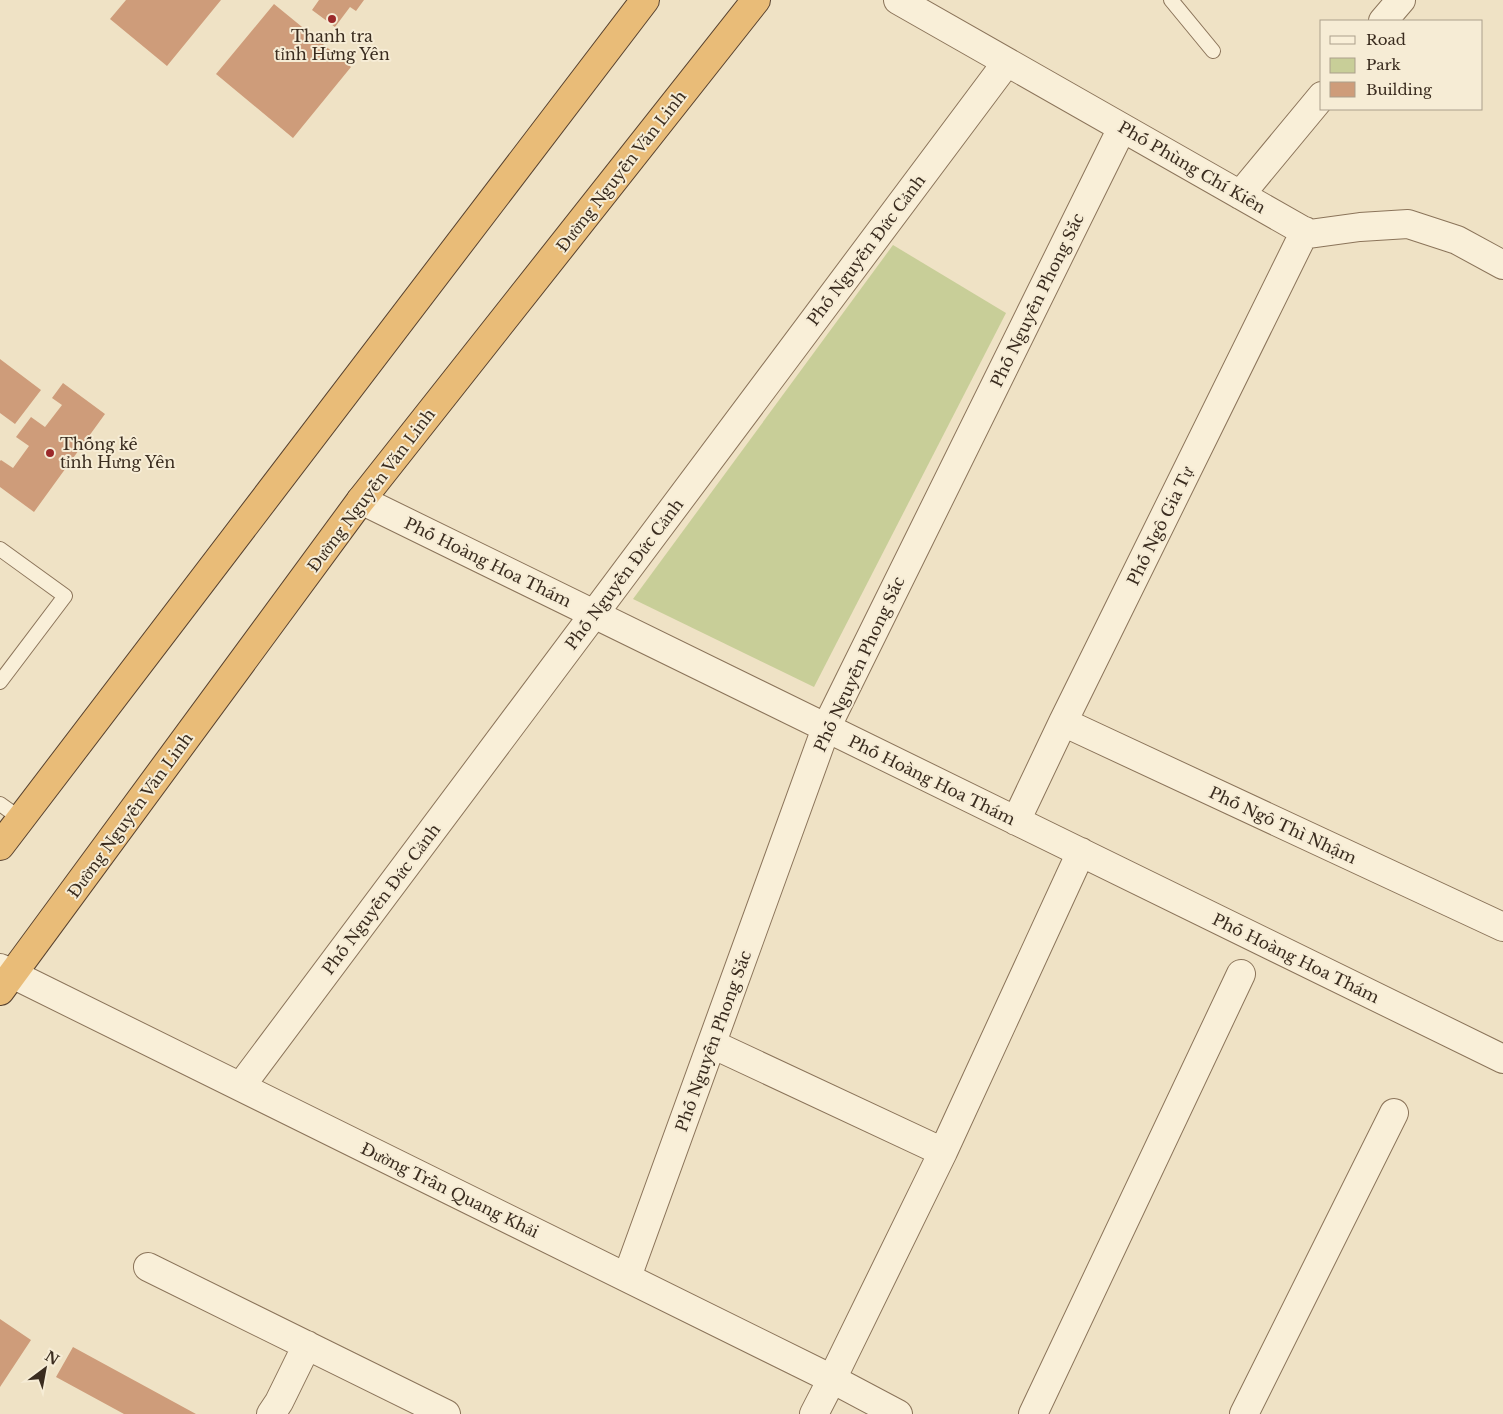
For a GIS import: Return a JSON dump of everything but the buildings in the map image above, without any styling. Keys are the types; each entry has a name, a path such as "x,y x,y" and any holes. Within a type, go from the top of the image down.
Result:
{"highway":[{"path":"0,846 10,811 645,0"},
{"name":"Đường Nguyễn Văn Linh","path":"4,978 361,500 756,0"}],"street":[{"name":"Phố Phùng Chí Kiên","path":"898,0 1309,234 1360,227 1408,224 1457,240 1503,265"},
{"path":"1384,20 1401,0"},
{"name":"Phố Nguyễn Đức Cảnh","path":"241,1086 1007,62"},
{"path":"1240,195 1320,98"},
{"name":"Phố Nguyễn Phong Sắc","path":"627,1278 826,728 1122,128"},
{"name":"Phố Ngô Gia Tự","path":"1016,821 1305,231"},
{"name":"Phố Hoàng Hoa Thám","path":"361,500 1503,1059"},
{"name":"Phố Ngô Thì Nhậm","path":"1063,722 1503,927"},
{"path":"814,1414 943,1152 1081,852"},
{"path":"1033,1414 1241,974"},
{"name":"Đường Trần Quang Khải","path":"4,978 241,1086 832,1379 898,1414"},
{"path":"712,1044 943,1152"},
{"path":"1244,1414 1394,1113"},
{"path":"148,1267 307,1345 437,1412"},
{"path":"271,1414 279,1402 307,1345"}],"lane":[{"path":"1171,0 1213,52"},
{"path":"0,549 65,596 0,682"}],"green space":[{"path":"893,245 1006,313 814,687 633,599"}],"place":[{"name":"Thanh tra tỉnh Hưng Yên","path":"332,19"},
{"name":"Thống kê tỉnh Hưng Yên","path":"50,453"}]}
